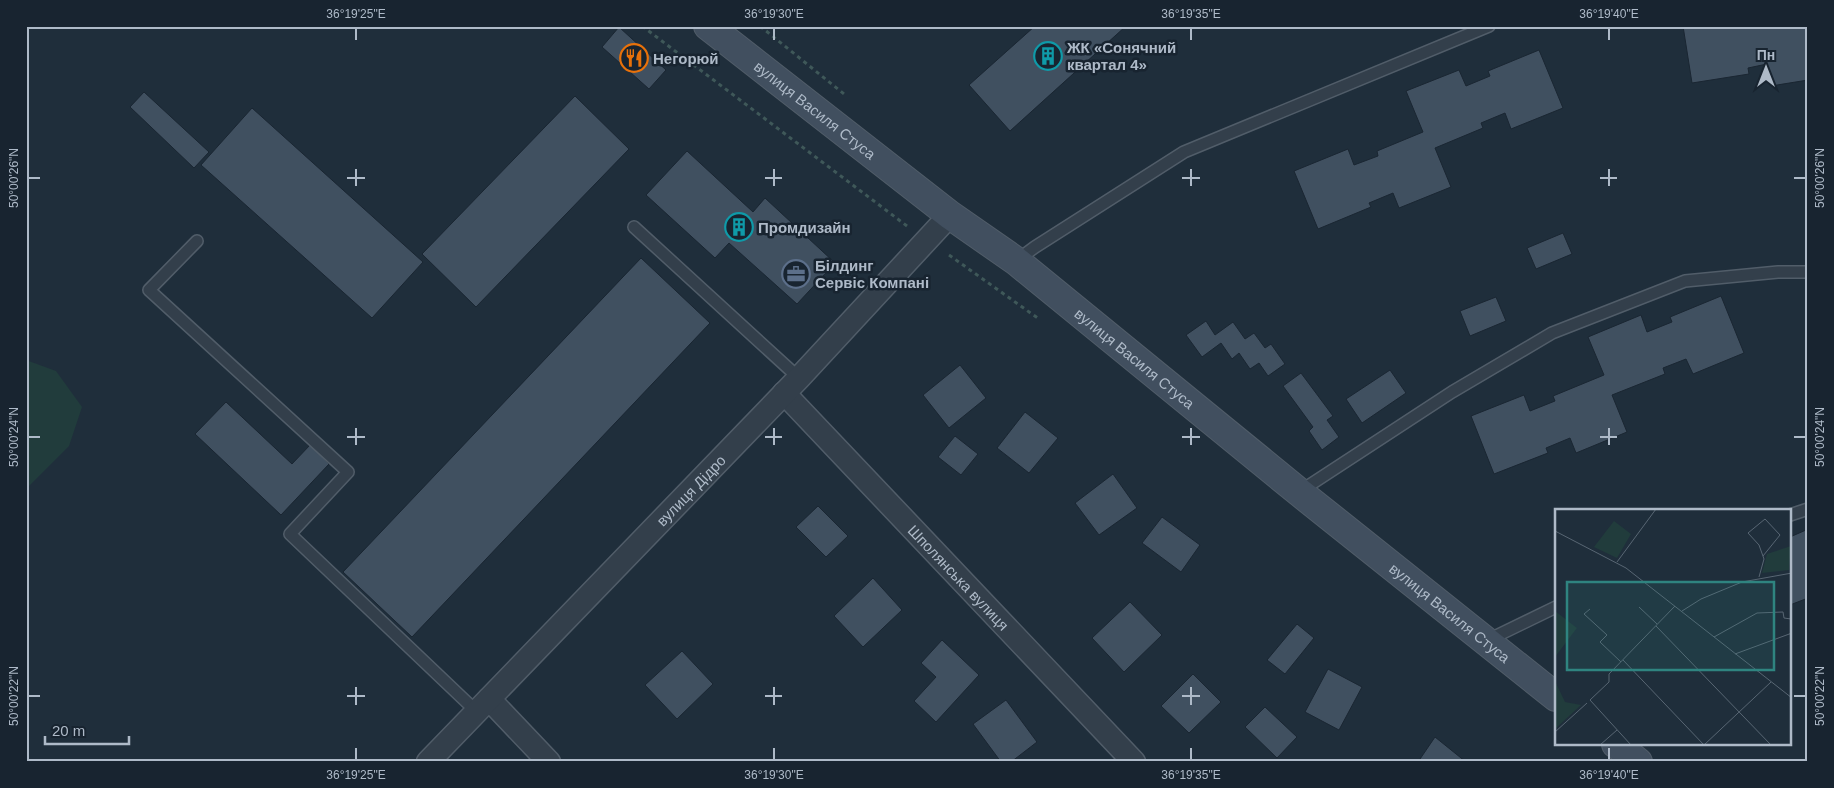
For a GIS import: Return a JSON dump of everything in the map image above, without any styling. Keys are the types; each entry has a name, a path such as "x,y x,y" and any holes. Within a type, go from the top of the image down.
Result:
{"street":[{"name":"вулиця Василя Стуса","path":"708,26 950,215 1016,261 1299,492 1555,696"},
{"name":"вулиця Дідро","path":"428,762 792,385 950,215"},
{"name":"Шполянська вулиця","path":"792,385 1134,762"},
{"path":"482,705 549,762"},
{"path":"1618,746 1638,762"}],"lane":[{"path":"1016,261 1184,152 1489,26"},
{"path":"634,227 792,385"},
{"path":"197,241 149,290 348,472 290,534 482,705"},
{"path":"1299,492 1452,392 1552,333 1685,281 1778,272 1808,272"},
{"path":"1792,515 1808,509"},
{"path":"1486,641 1555,607"}],"green space":[{"path":"26,360 56,371 82,407 69,446 26,489"}],"building":[{"name":"ЖК «Сонячний квартал 4»","path":"1035,26 1126,26 1010,131 969,85"},
{"path":"1683,26 1741,26 1741,28 1751,26 1808,26 1808,80 1771,86 1767,64 1748,68 1749,74 1692,83"},
{"name":"Негорюй","path":"619,27 666,70 649,89 602,47"},
{"path":"1539,50 1563,108 1511,129 1505,113 1481,123 1483,128 1435,148 1451,187 1399,208 1393,193 1369,203 1371,207 1318,229 1294,171 1348,149 1354,165 1378,156 1377,151 1423,132 1406,91 1459,70 1466,86 1490,76 1488,71"},
{"path":"144,92 209,152 194,168 130,107"},
{"path":"575,96 629,149 476,307 422,254"},
{"path":"252,108 423,262 372,318 201,165"},
{"name":"Промдизайн","path":"687,151 753,212 765,198 835,263 797,304 729,243 715,258 646,195"},
{"path":"1563,233 1572,254 1536,269 1527,248"},
{"path":"641,258 710,323 412,637 343,572"},
{"path":"1721,296 1744,353 1693,374 1686,359 1663,368 1665,374 1612,395 1627,432 1576,453 1570,438 1546,448 1548,453 1494,474 1471,416 1524,395 1530,411 1555,401 1553,396 1604,375 1588,337 1641,315 1647,332 1672,322 1670,317"},
{"path":"1496,297 1506,321 1470,336 1460,311"},
{"path":"1206,321 1215,335 1233,322 1245,339 1254,333 1265,348 1271,344 1285,364 1268,376 1259,363 1250,369 1239,353 1232,359 1221,343 1202,357 1186,335"},
{"path":"960,365 986,398 949,428 923,395"},
{"path":"1390,370 1406,393 1362,423 1346,399"},
{"path":"1301,373 1333,416 1327,420 1339,437 1322,450 1309,431 1313,427 1283,386"},
{"path":"226,402 292,464 310,445 329,464 281,515 195,434"},
{"path":"1025,412 1058,438 1029,473 997,448"},
{"path":"955,436 978,454 961,475 938,457"},
{"path":"1113,474 1137,508 1099,535 1075,503"},
{"path":"818,506 848,536 826,557 796,527"},
{"path":"1162,517 1200,545 1181,572 1142,543"},
{"path":"1806,530 1808,534 1808,598 1792,604 1792,536"},
{"path":"873,578 902,610 863,647 834,616"},
{"path":"1130,602 1162,635 1124,672 1092,638"},
{"path":"1297,624 1314,638 1285,674 1267,660"},
{"path":"942,640 979,675 936,722 914,701 936,677 921,663"},
{"path":"682,651 713,684 677,719 645,685"},
{"path":"1328,669 1362,687 1339,730 1305,712"},
{"path":"1193,674 1221,702 1189,733 1161,706"},
{"path":"1006,700 1037,742 1011,762 1001,762 973,724"},
{"path":"1265,707 1297,737 1277,758 1245,727"},
{"path":"1435,737 1466,762 1418,762"}],"place":[{"name":"ЖК «Сонячний квартал 4»","path":"1048,56"},
{"name":"Негорюй","path":"634,58"},
{"name":"Промдизайн","path":"739,227"},
{"name":"Білдинг Сервіс Компані","path":"796,274"}]}
